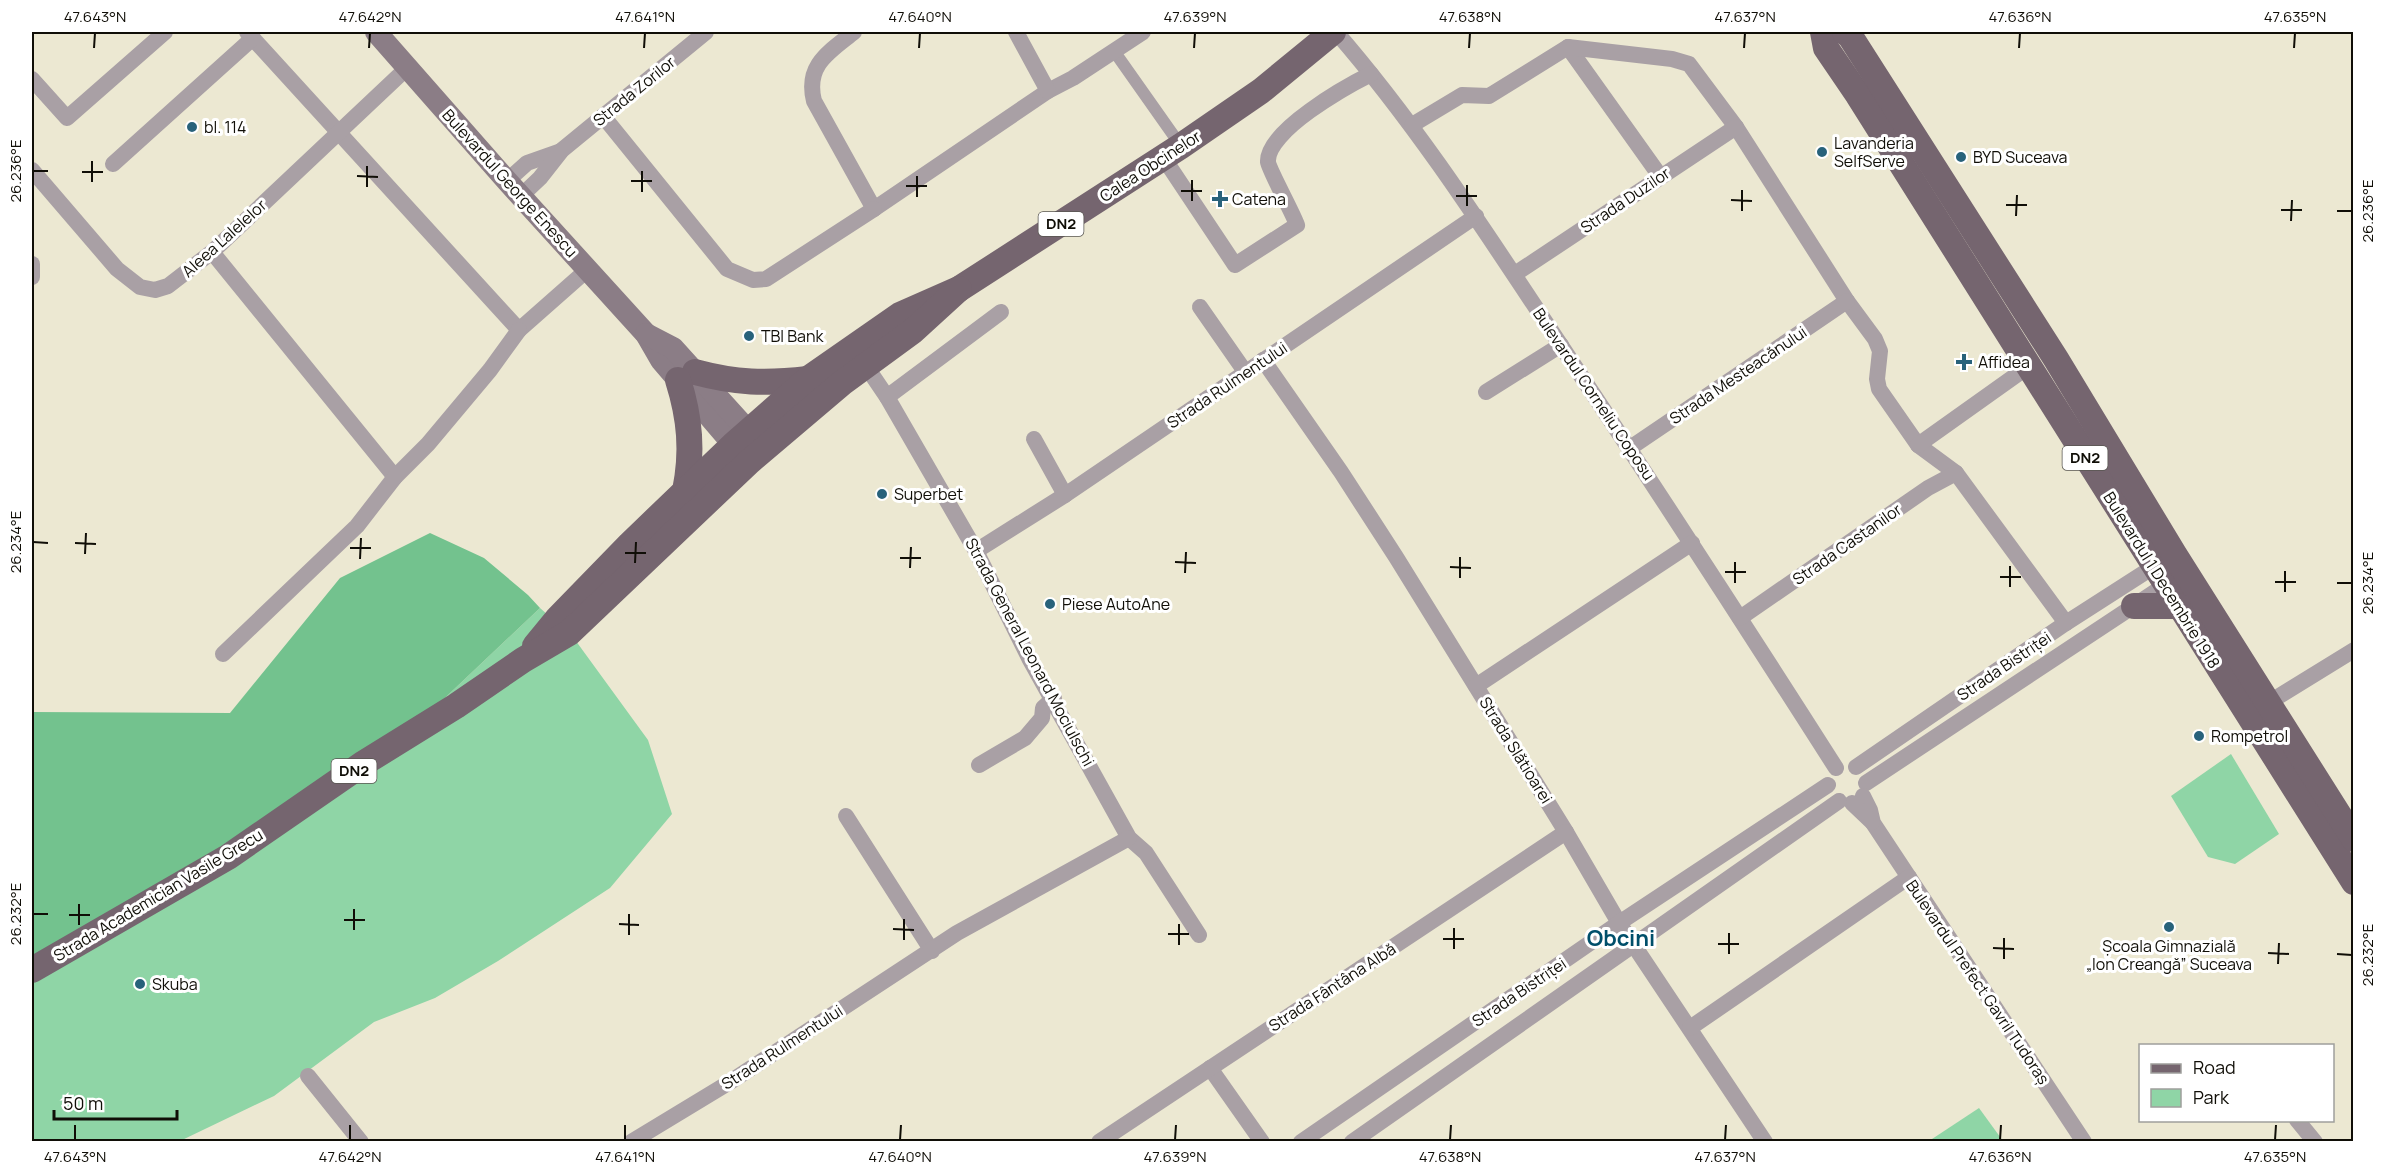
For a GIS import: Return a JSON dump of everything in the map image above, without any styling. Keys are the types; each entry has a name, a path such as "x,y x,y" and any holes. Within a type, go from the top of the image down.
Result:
{"main road":[{"name":"Bulevardul George Enescu","path":"376,32 646,334 673,348 687,376 749,447"},
{"name":"Calea Obcinelor","path":"749,447 808,379 900,315 958,290 1172,152 1261,91 1334,32"},
{"name":"Bulevardul 1 Decembrie 1918","path":"1823,32 1826,48 2029,366 2171,577 2268,703 2354,838"},
{"name":"Bulevardul 1 Decembrie 1918","path":"1845,32 1850,36 2055,359 2171,577 2354,882"},
{"name":"Calea Obcinelor","path":"749,447 913,331 958,290"},
{"path":"685,491 691,437 687,376 750,383 808,379"},
{"name":"Strada Academician Vasile Grecu","path":"523,660 558,618 685,491 749,447"},
{"name":"Strada Academician Vasile Grecu","path":"32,970 228,857 364,764 456,706 523,660 569,633 749,447"},
{"path":"2134,606 2171,577"}],"street":[{"path":"32,79 67,118 165,32"},
{"path":"854,32 826,54 814,71 810,85 814,101 874,209"},
{"path":"1016,32 1048,91"},
{"path":"603,116 727,269 753,280 766,279 1048,91 1143,32"},
{"name":"Bulevardul Corneliu Coposu","path":"1334,32 1412,125 1476,216 1692,543 1836,768"},
{"name":"Strada Zorilor","path":"514,189 540,178 562,150 698,34"},
{"path":"113,164 250,35 519,330"},
{"path":"1412,125 1462,95 1489,96 1568,47 1672,59 1689,64 1736,127 1847,301 1875,339 1880,351 1877,379 1879,389 1918,445 1956,473 2066,623"},
{"path":"1568,47 1660,176"},
{"path":"1114,51 1235,265 1297,225 1268,162 1272,145 1287,130 1330,97 1371,74"},
{"name":"Aleea Lalelelor","path":"32,172 117,269 140,287 155,290 168,286 181,278 212,252 407,68"},
{"name":"Strada Duzilor","path":"1515,274 1736,127"},
{"name":"Strada Rulmentului","path":"976,550 1065,495 1476,216"},
{"path":"212,252 394,477"},
{"path":"32,264 32,277"},
{"path":"223,654 357,526 394,477 435,436 490,370 519,330 587,270"},
{"name":"Strada Mesteacănului","path":"1630,448 1847,301"},
{"path":"1200,307 1246,373"},
{"path":"887,397 1001,312"},
{"path":"1486,392 1561,345"},
{"name":"Strada Slătioarei","path":"1263,360 1341,472 1566,832 1619,923 1765,1142"},
{"name":"Strada General Leonard Mociulschi","path":"866,366 887,397 976,550 1029,658 1054,698 1129,838 1146,853 1199,935"},
{"path":"1918,445 2029,366"},
{"path":"1034,438 1065,495"},
{"name":"Strada Castanilor","path":"1740,618 1928,488 1956,473"},
{"path":"1476,686 1692,543"},
{"name":"Strada Bistriței","path":"1856,767 2066,623 2171,577"},
{"name":"Strada Bistriței","path":"1352,1142 1634,944 2134,606"},
{"path":"2268,703 2354,650"},
{"path":"979,765 1025,738 1042,718 1043,708 1054,698"},
{"path":"1849,765 1861,771 1855,796 1830,792 1829,779 1836,768 1849,765"},
{"name":"Strada Bistriței","path":"1301,1142 1619,923 1828,785"},
{"name":"Bulevardul Prefect Gavril Tudoraș","path":"1855,796 1870,810 1873,823 2084,1142"},
{"path":"846,816 932,951"},
{"name":"Strada Fântâna Albă","path":"1099,1142 1566,832"},
{"name":"Strada Rulmentului","path":"631,1142 730,1082 957,933 1129,838"},
{"path":"1690,1028 1909,877"},
{"path":"1210,1068 1262,1142"},
{"path":"308,1076 361,1142"},
{"path":"2298,1122 2315,1142"}],"green space":[{"path":"430,533 484,558 540,608 411,730 155,890 32,962 32,712 230,713 340,578"},
{"path":"540,608 573,637 648,740 672,814 610,888 498,961 435,998 374,1022 274,1096 180,1141 32,1142 32,962 411,730"},
{"path":"2231,754 2279,834 2235,864 2208,857 2171,796"},
{"path":"1979,1108 2003,1141 1929,1141"}],"place":[{"name":"bl. 114","path":"192,127"},
{"name":"Lavanderia SelfServe","path":"1822,152"},
{"name":"BYD Suceava","path":"1961,157"},
{"name":"Catena","path":"1220,199"},
{"name":"TBI Bank","path":"749,336"},
{"name":"Affidea","path":"1964,362"},
{"name":"Superbet","path":"882,494"},
{"name":"Piese AutoAne","path":"1050,604"},
{"name":"Rompetrol","path":"2199,736"},
{"name":"Școala Gimnazială „Ion Creangă” Suceava","path":"2169,927"},
{"name":"Skuba","path":"140,984"}],"district":[{"name":"Obcini","path":"1621,938"}]}
